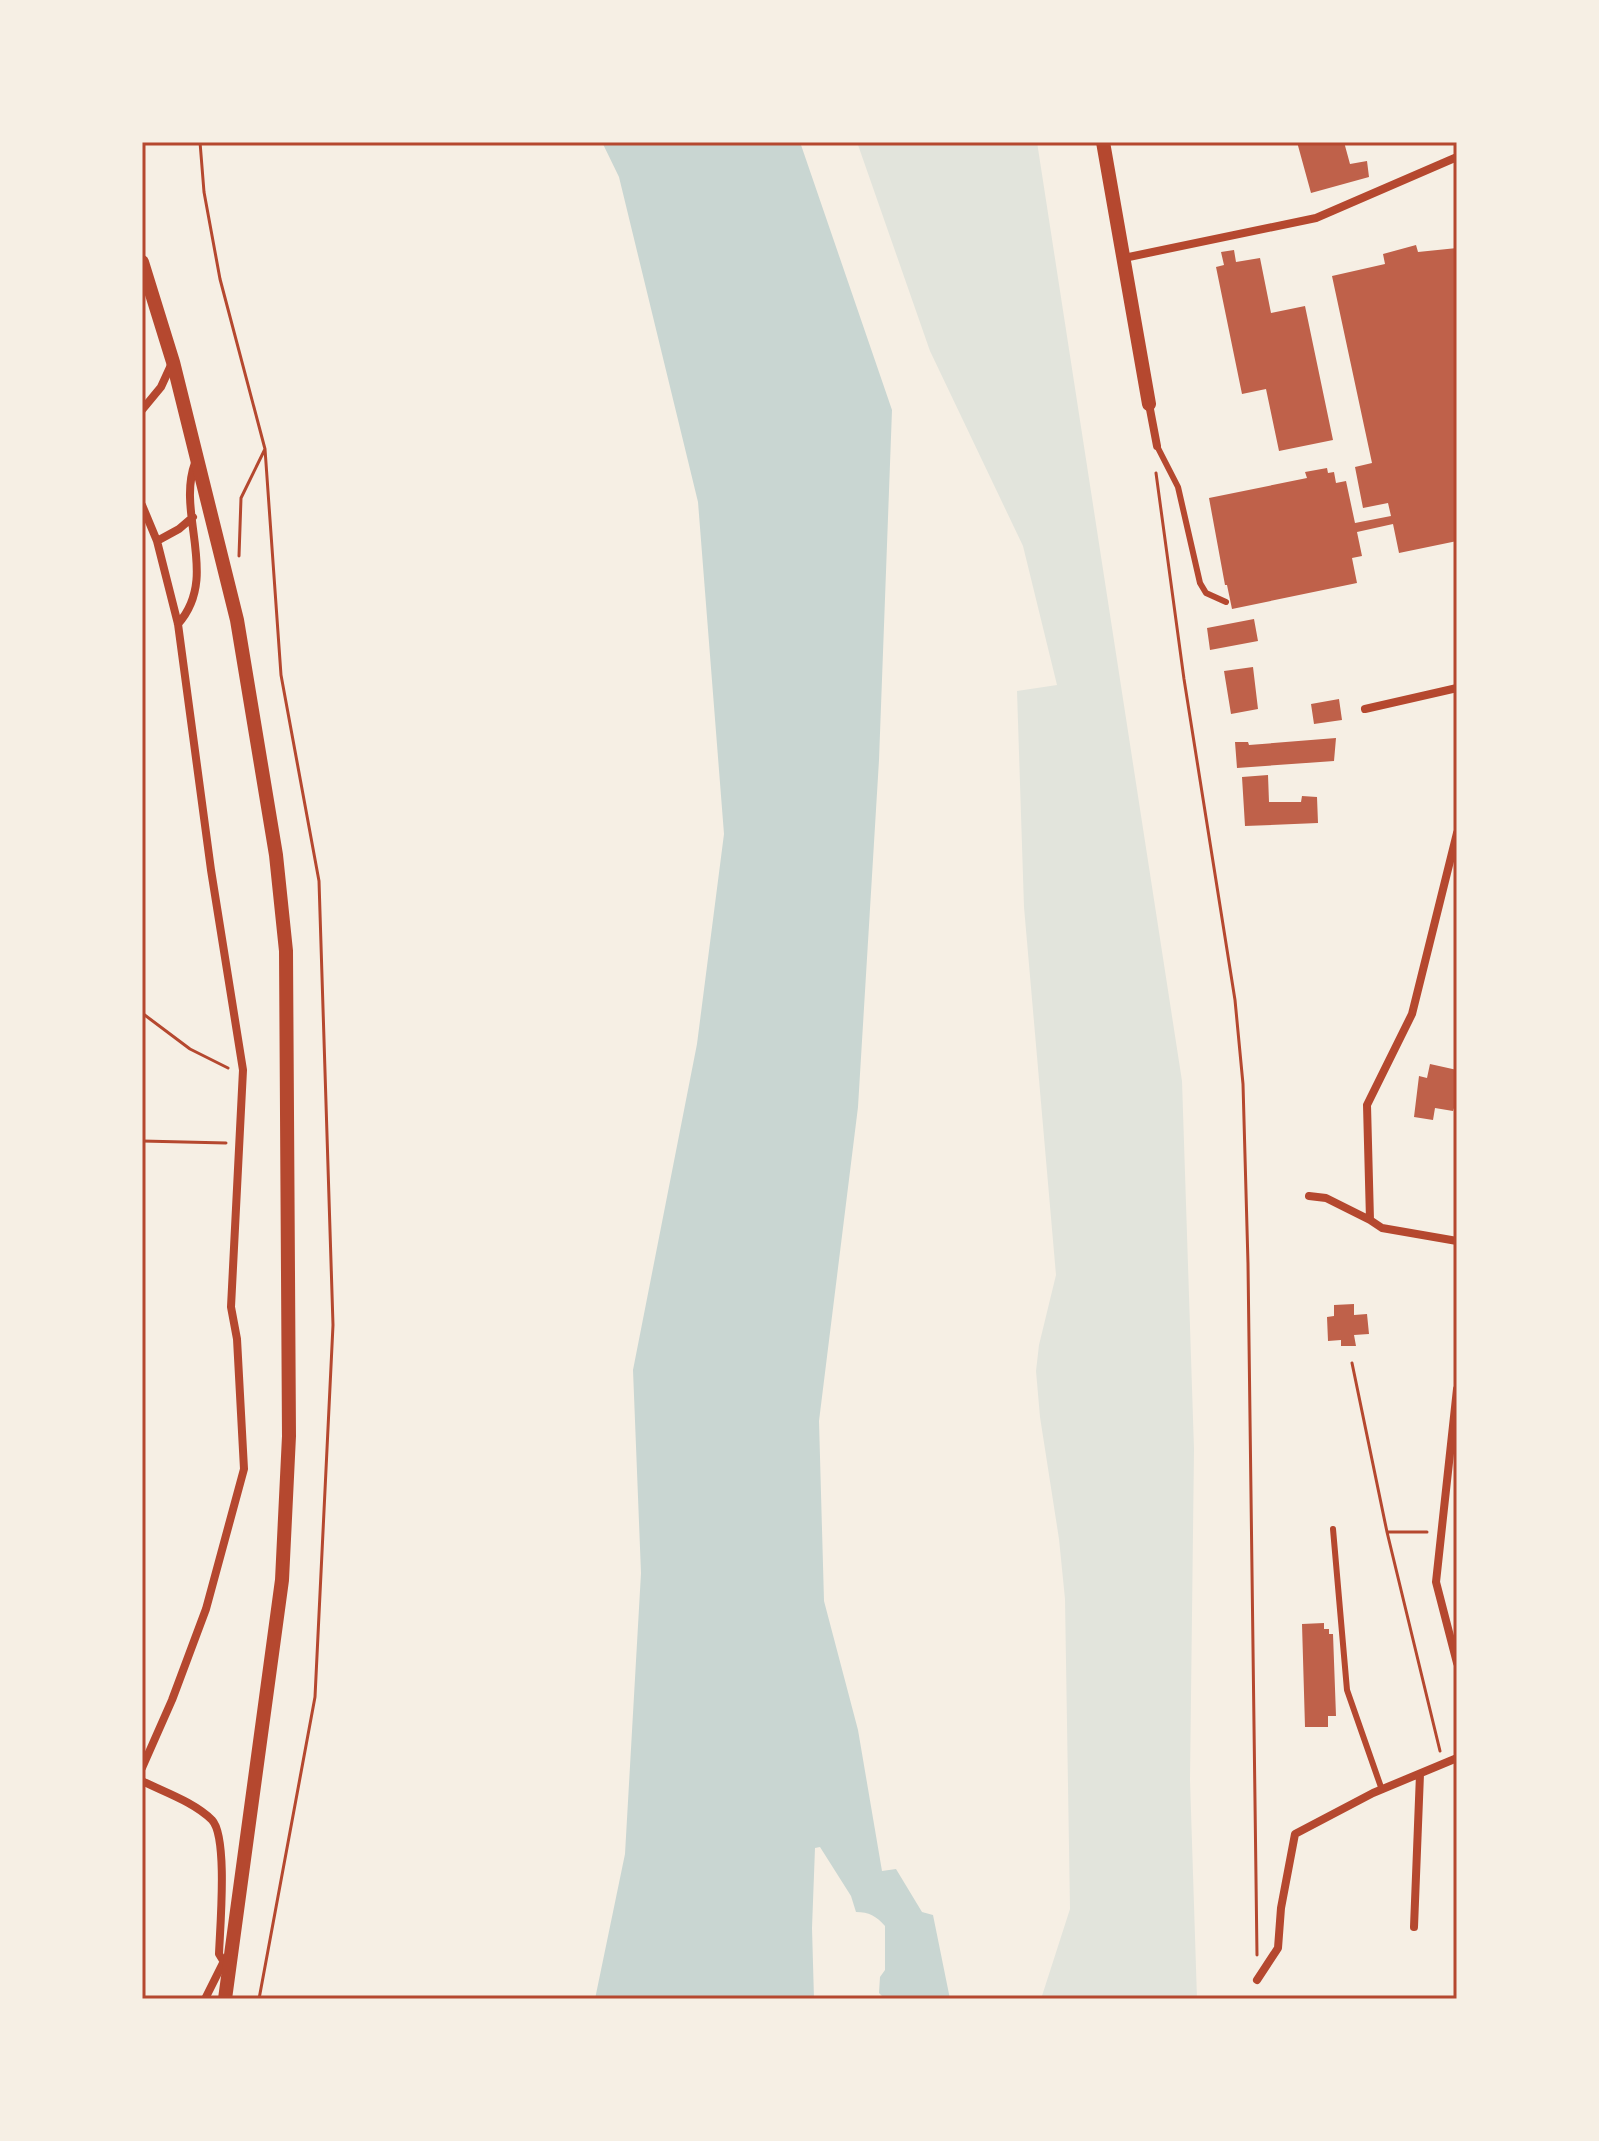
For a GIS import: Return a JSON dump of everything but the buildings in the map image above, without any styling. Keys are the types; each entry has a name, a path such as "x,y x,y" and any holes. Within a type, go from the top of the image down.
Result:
{"street":[{"path":"1103,142 1157,446"},
{"path":"1124,258 1316,218 1457,157"},
{"path":"142,262 173,362 237,620 276,855 286,951 289,1436 283,1566 225,1999"},
{"path":"142,410 161,387 173,362"},
{"path":"178,624 189,611 198,576 191,483 197,458"},
{"path":"142,505 157,541 178,624 243,1075 231,1307 237,1339 244,1469 206,1609 172,1700 142,1768"},
{"path":"157,541 193,517"},
{"path":"1365,709 1457,688"},
{"path":"1370,1220 1367,1105 1412,1014 1457,833"},
{"path":"1309,1196 1326,1198 1382,1228 1457,1241"},
{"path":"1457,1389 1436,1582 1457,1663"},
{"path":"1257,1980 1278,1948 1281,1908 1295,1834 1382,1790 1457,1758"},
{"path":"1414,1927 1420,1774"},
{"path":"142,1781 204,1813 215,1823 221,1847 219,1954 227,1966"},
{"path":"205,1999 227,1966"}],"lane":[{"path":"1157,446 1178,487 1200,583 1206,593 1226,602"},
{"path":"1333,1529 1347,1690 1382,1790"}],"path":[{"path":"1157,446 1159,509 1235,1000 1243,1084 1257,1980"},
{"path":"239,559 241,498 265,449"},
{"path":"142,1013 190,1049 243,1075"},
{"path":"142,1141 239,1144"},
{"path":"1352,1363 1387,1532 1443,1763"},
{"path":"1387,1532 1441,1532"}],"shaded area":[{"path":"602,142 800,142 892,410 879,760 858,1107 819,1421 824,1601 858,1730 882,1871 896,1869 922,1912 933,1915 950,1999 885,1999 879,1993 880,1977 885,1970 885,1926 872,1915 856,1912 851,1896 820,1847 815,1848 812,1928 814,1999 595,1999 625,1854 641,1573 633,1370 697,1044 724,834 698,502 619,177"},
{"path":"857,142 1037,142 1182,1081 1194,1449 1190,1780 1197,1999 1041,1999 1070,1909 1065,1599 1036,1371 1056,1275 1024,907 1017,691 1057,685 1023,546 930,351"}]}
